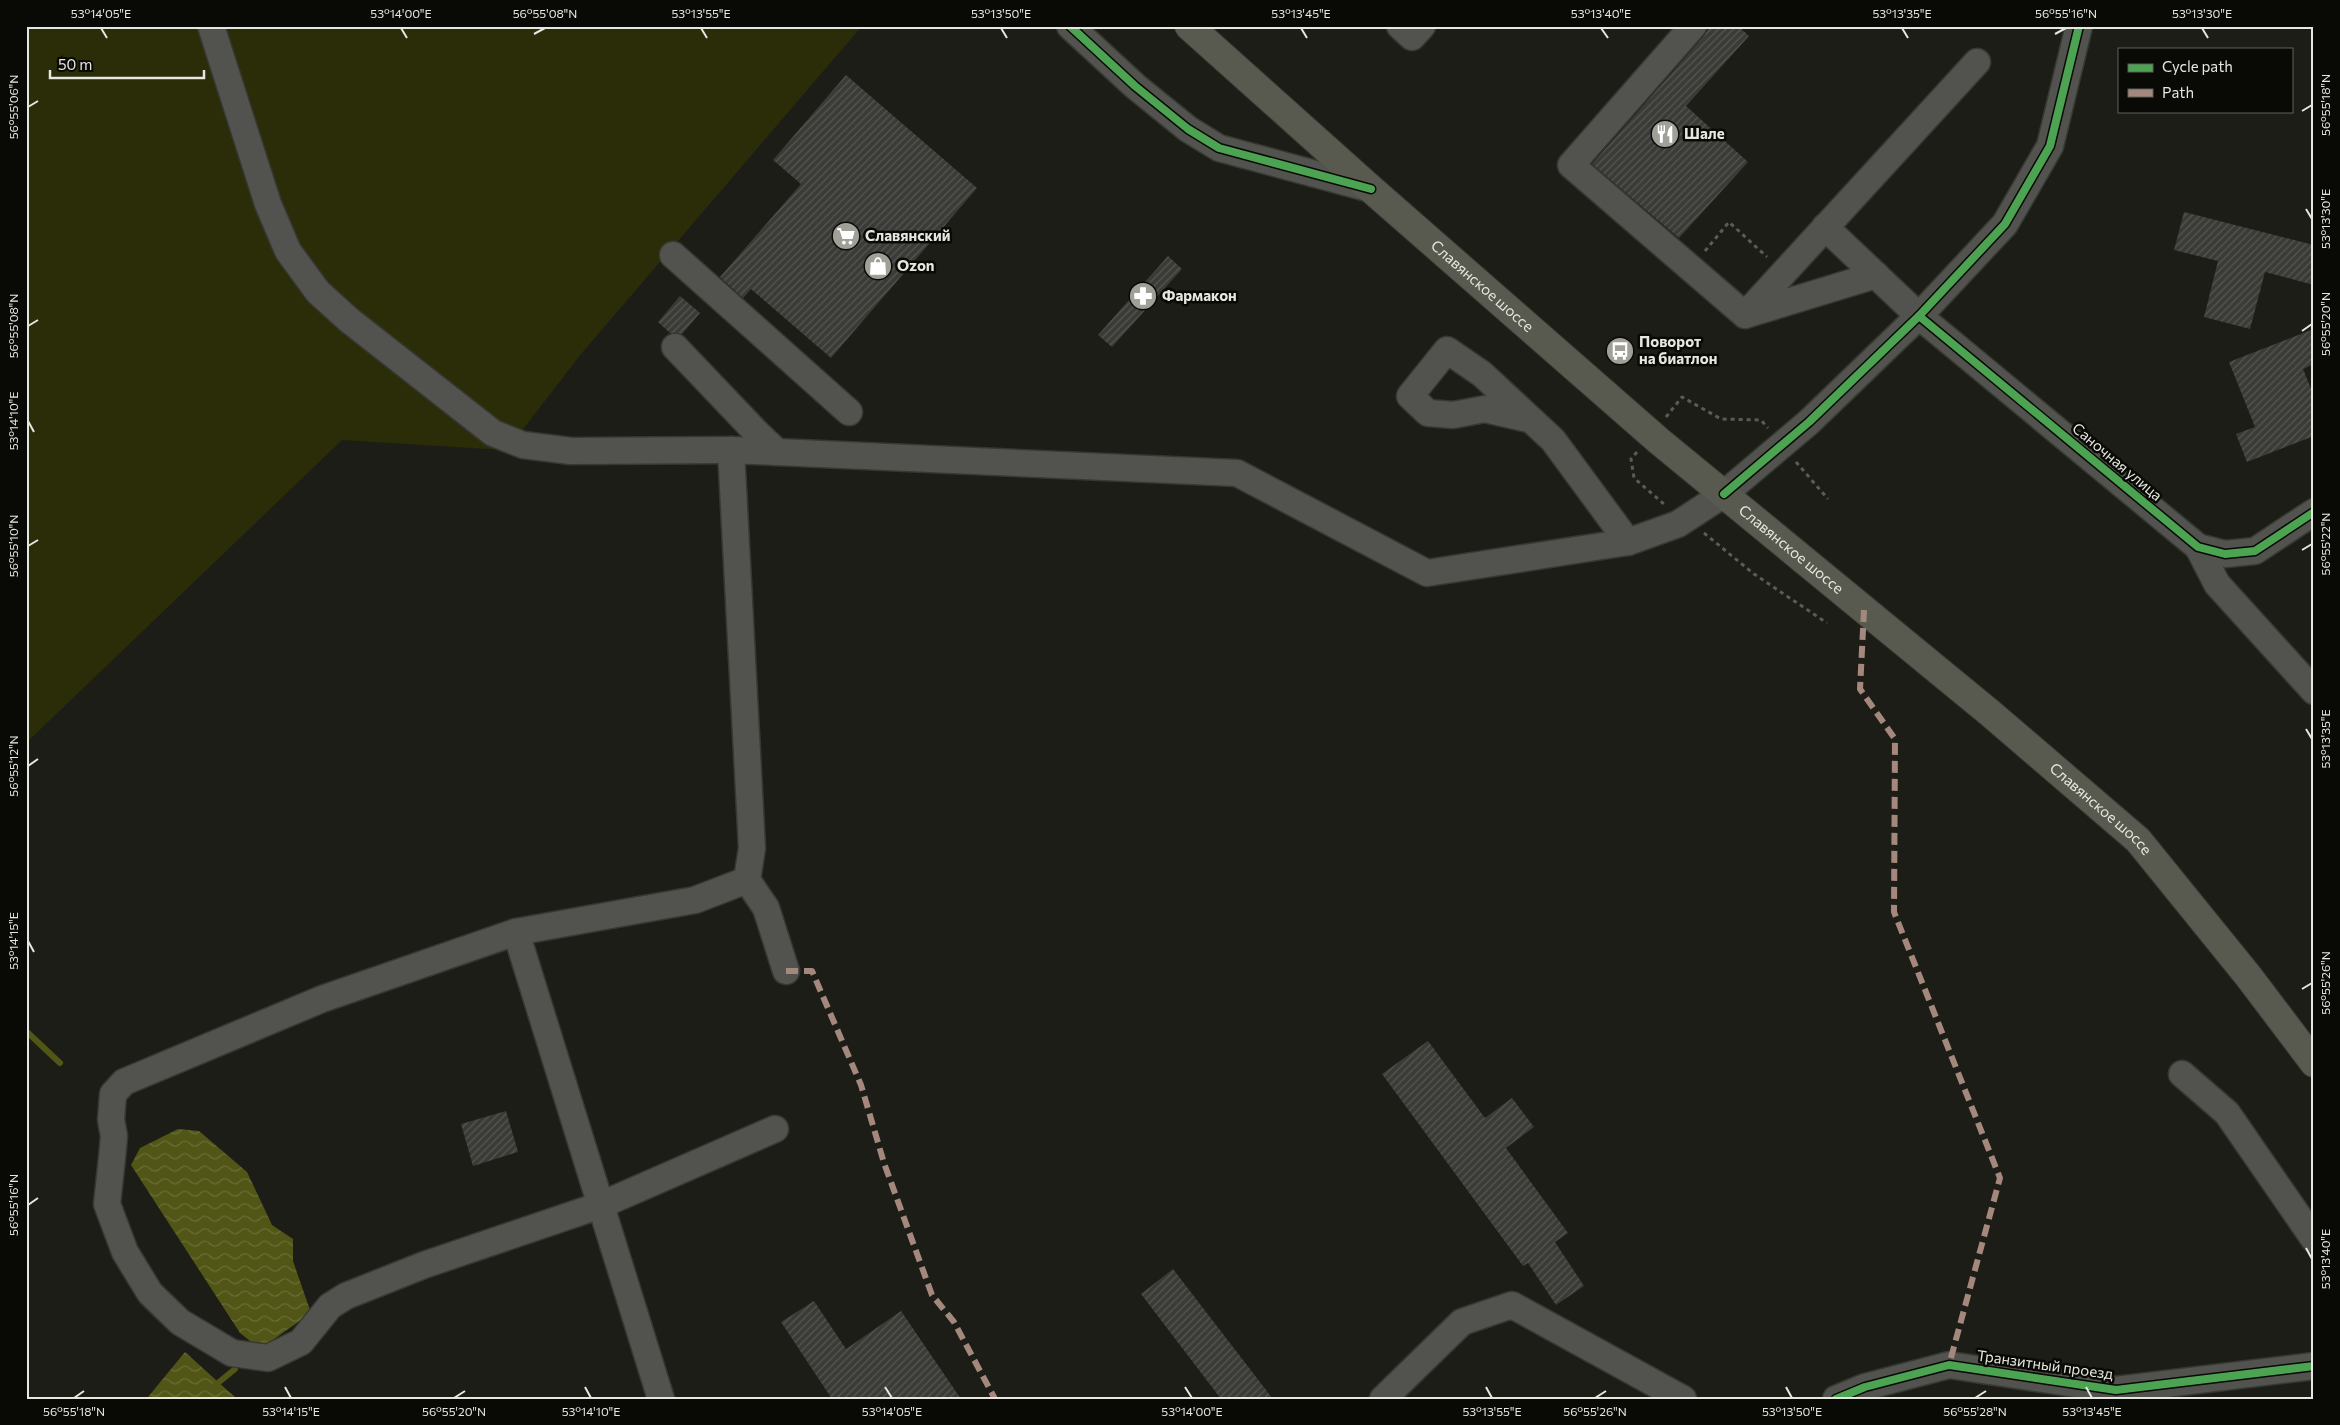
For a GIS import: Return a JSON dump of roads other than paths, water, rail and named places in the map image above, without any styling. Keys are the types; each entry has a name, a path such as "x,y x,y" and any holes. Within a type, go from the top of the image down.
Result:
{"main road":[{"name":"Славянское шоссе","path":"1189,26 1371,190 1658,442 1724,494 1990,714 2138,840 2249,977 2314,1063"}],"street":[{"path":"211,26 268,204 288,251 318,292 349,320 493,434 523,445 571,451 731,450 1238,473 1427,573 1628,542 1678,524 1724,494 1809,422 1919,316 2005,224 2050,146 2076,28"},
{"path":"1070,26 1135,86 1188,129 1219,148 1371,190"},
{"path":"1400,26 1412,36 1422,26"},
{"path":"1693,26 1571,164 1745,315"},
{"path":"1745,315 1978,62"},
{"name":"Саночная улица","path":"1825,228 1919,316 2198,547 2225,554 2255,551 2314,512"},
{"path":"673,255 849,412"},
{"path":"1784,272 1812,295"},
{"path":"1745,315 1876,276"},
{"path":"675,347 757,434 777,452"},
{"path":"1529,418 1553,440 1628,542"},
{"path":"731,450 752,848 747,880 766,908 786,971"},
{"path":"2198,547 2217,584 2314,691"},
{"path":"747,880 695,900 516,932 322,999 124,1082 113,1094 111,1120 114,1136 107,1204 130,1260 150,1293 180,1322 232,1353 268,1358 301,1342 330,1306 346,1296 424,1265 601,1205 775,1128"},
{"path":"516,932 661,1399"},
{"path":"2182,1074 2227,1114 2314,1239"},
{"path":"1383,1399 1462,1322 1512,1305 1683,1399"},
{"name":"Транзитный проезд","path":"1836,1399 1865,1388 1950,1365 2116,1390 2314,1366"}],"water":[{"path":"178,1129 199,1131 247,1172 272,1225 293,1239 293,1261 311,1313 260,1349 240,1333 131,1165 140,1148"},
{"path":"185,1352 237,1399 150,1399 148,1397"}],"waterway":[{"path":"26,1031 60,1063"},
{"path":"213,1387 235,1369"}],"place":[{"name":"Шале","path":"1665,134"},
{"name":"Славянский","path":"846,236"},
{"name":"Ozon","path":"878,266"},
{"name":"Фармакон","path":"1143,296"},
{"name":"Поворот на биатлон","path":"1620,351"}]}
